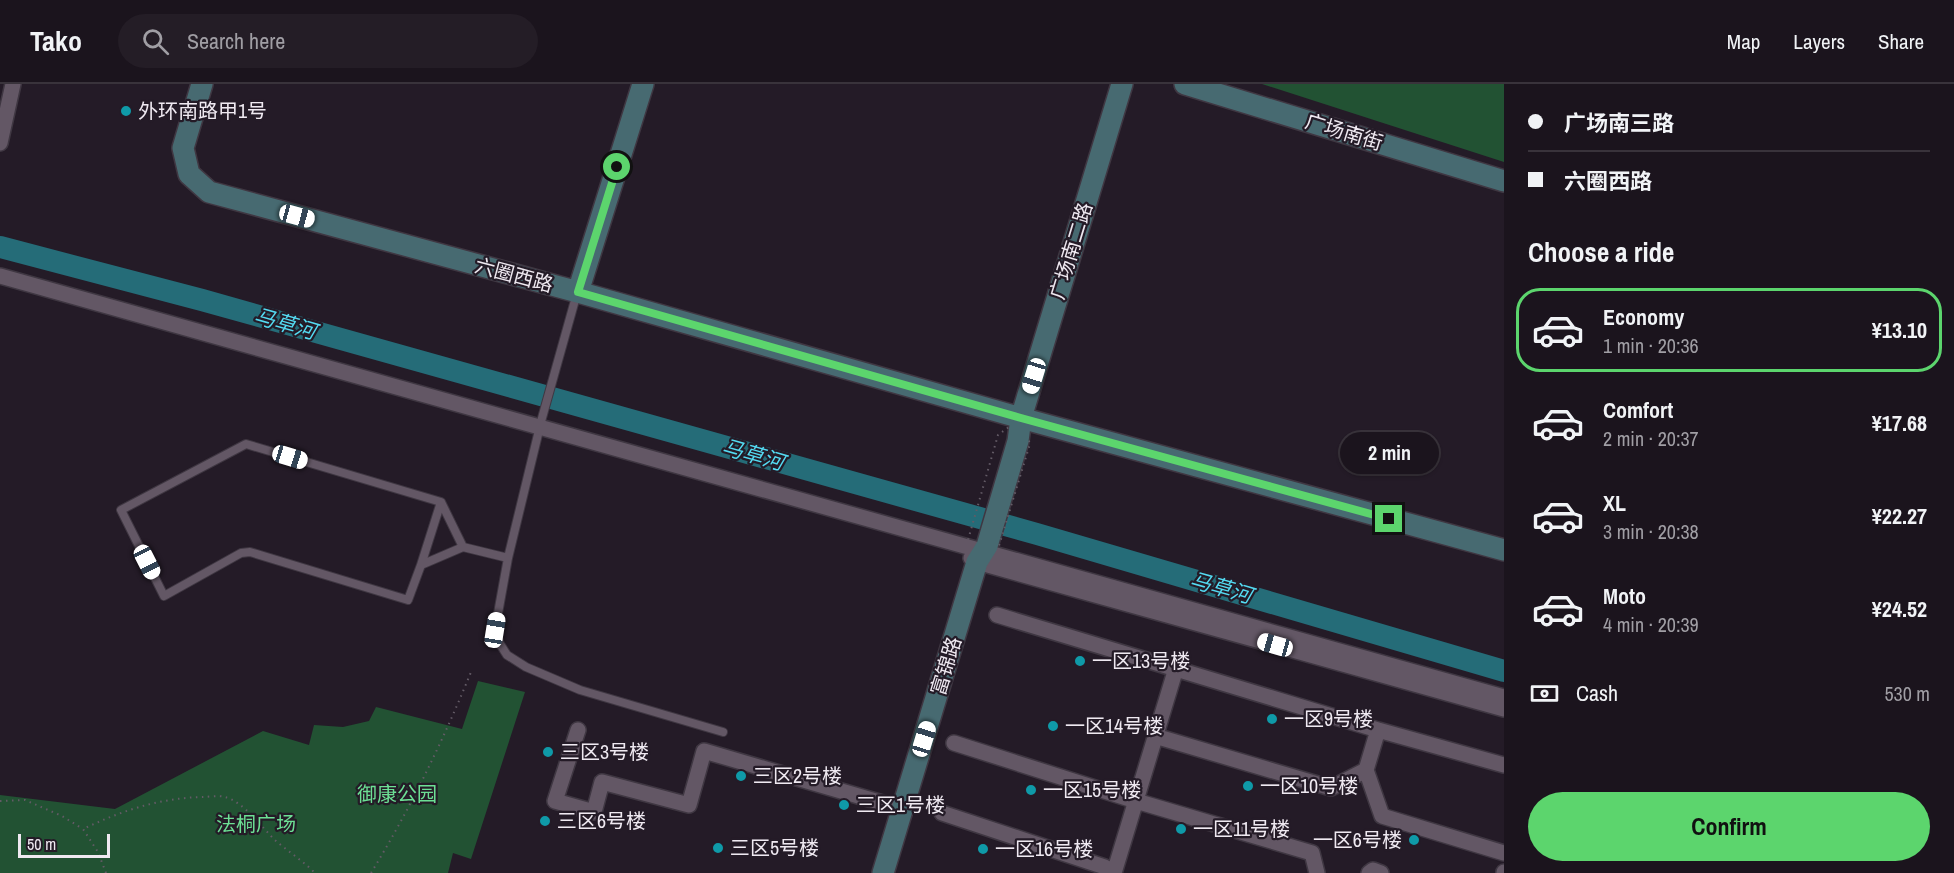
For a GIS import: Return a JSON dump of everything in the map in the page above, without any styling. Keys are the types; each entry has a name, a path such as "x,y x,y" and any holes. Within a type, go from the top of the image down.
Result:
{"street":[{"path":"0,142 13,84"},
{"name":"六圈西路","path":"202,84 183,148 189,174 209,192 578,292 1021,418 1504,550"},
{"path":"578,292 643,84"},
{"name":"广场南二路","path":"1021,418 1122,84"},
{"name":"广场南街","path":"1185,84 1504,181"},
{"path":"0,276 541,423 949,542 978,548 1504,697"},
{"name":"富锦路","path":"883,873 978,548 987,504 1018,441 1021,418"},
{"path":"978,548 1504,709"},
{"path":"997,615 1176,667 1378,730 1504,765"},
{"path":"942,813 1116,872 1176,667"},
{"path":"578,730 555,801 594,812 602,782 689,805 704,752 903,809"},
{"path":"1378,730 1366,770 1382,816 1504,853"},
{"path":"1155,736 1331,788 1366,770"},
{"path":"954,743 1136,801 1312,853 1317,873"},
{"path":"1369,873 1372,870 1381,873"}],"lane":[{"path":"578,292 541,423 508,558 495,630 507,655 526,667 580,690 723,732"},
{"path":"441,502 408,600 250,552 241,553 164,596 121,510 246,444 441,502 463,547"},
{"path":"421,565 463,547 508,558"}],"path":[{"path":"978,548 998,435 1021,418"},
{"path":"371,873 420,785 455,712 471,672"},
{"path":"83,829 110,816 154,802 190,797 225,797 249,812 276,841 315,873"},
{"path":"0,801 26,800 62,816 83,829 98,852 106,873"}],"green space":[{"path":"1262,84 1504,84 1504,162"},
{"name":"御康公园","path":"478,681 525,692 471,859 453,853 448,873 0,873 0,795 115,809 263,731 309,745 314,725 343,727 369,721 376,707 462,729"}],"waterway":[{"name":"马草河","path":"0,247 202,300 1037,534 1504,671"}],"place":[{"name":"外环南路甲1号","path":"126,111"},
{"name":"一区13号楼","path":"1080,661"},
{"name":"一区9号楼","path":"1272,719"},
{"name":"一区14号楼","path":"1053,726"},
{"name":"三区3号楼","path":"548,752"},
{"name":"三区2号楼","path":"741,776"},
{"name":"一区10号楼","path":"1248,786"},
{"name":"一区15号楼","path":"1031,790"},
{"name":"三区1号楼","path":"844,805"},
{"name":"三区6号楼","path":"545,821"},
{"name":"一区11号楼","path":"1181,829"},
{"name":"一区6号楼","path":"1414,840"},
{"name":"三区5号楼","path":"718,848"},
{"name":"一区16号楼","path":"983,849"}],"route":[{"path":"617,167 578,292 1021,418 1389,519"}],"park label":[{"name":"法桐广场","path":"256,824"}]}
